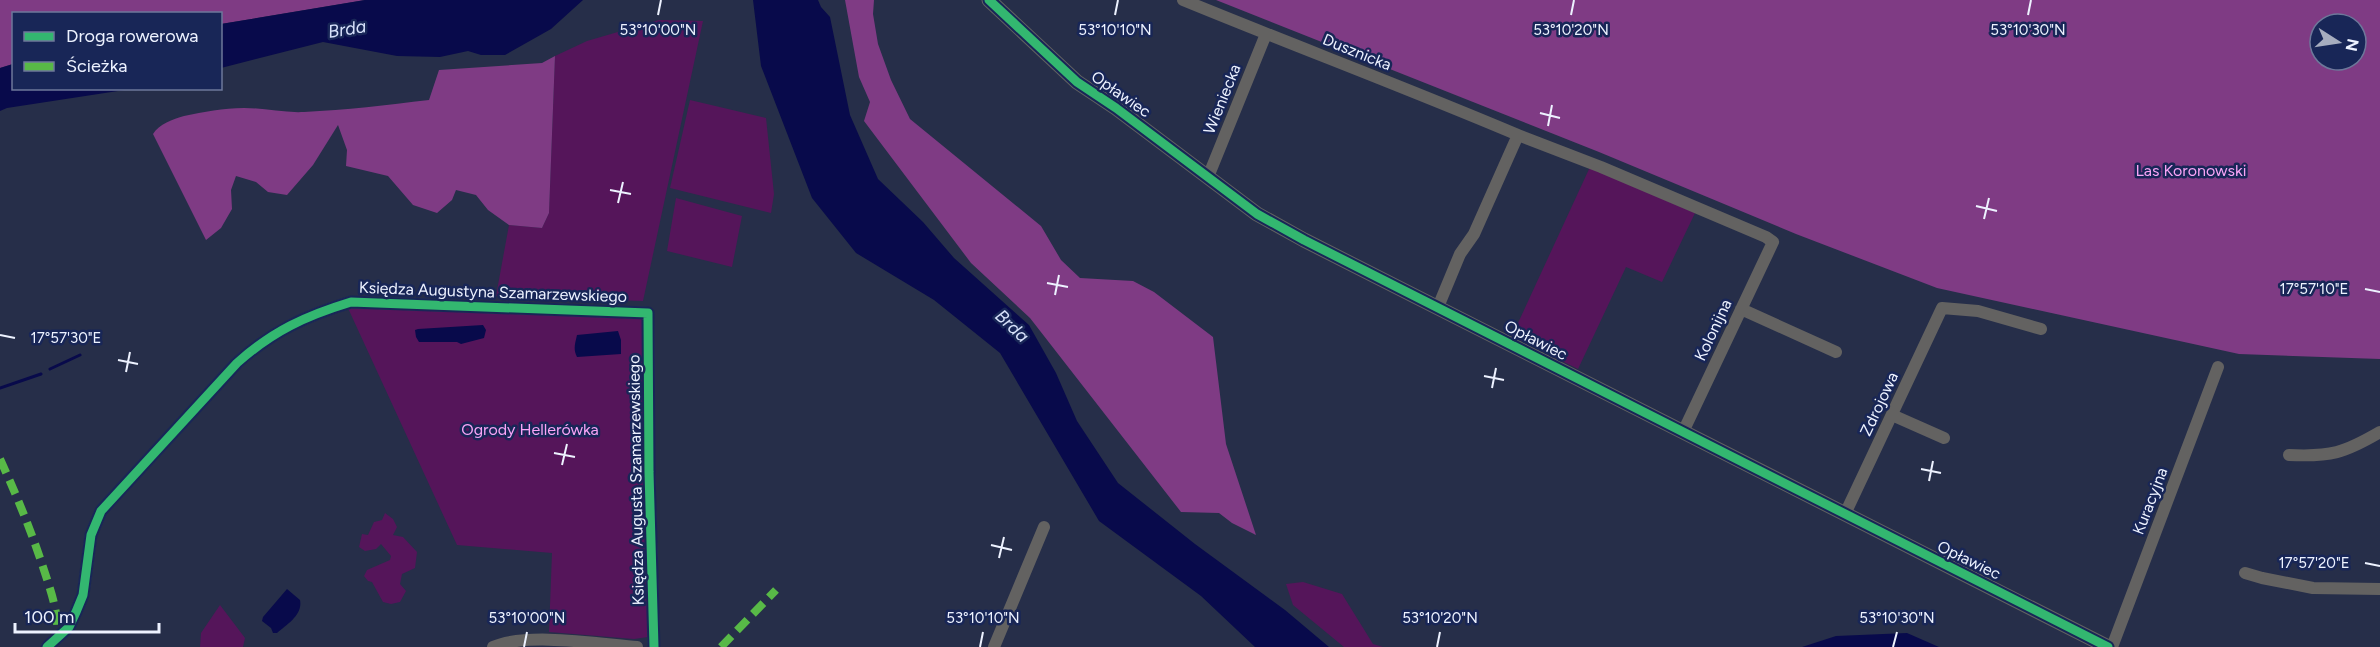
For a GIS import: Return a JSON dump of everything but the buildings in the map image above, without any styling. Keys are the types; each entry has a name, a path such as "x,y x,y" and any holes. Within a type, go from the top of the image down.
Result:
{"street":[{"name":"Opławiec","path":"989,0 1077,82 1116,108 1257,214 1304,240 2108,647"},
{"name":"Dusznicka","path":"1183,0 1383,81 1421,93 1518,135 1701,208 1773,242"},
{"name":"Wieniecka","path":"1208,177 1266,34"},
{"path":"1438,307 1460,254 1474,234 1518,135"},
{"name":"Kolonijna","path":"1683,432 1773,242"},
{"name":"Księdza Augustyna Szamarzewskiego","path":"47,647 69,627 83,595 92,535 101,511 237,363 261,342 315,313 351,302 648,313"},
{"name":"Zdrojowa","path":"1845,514 1942,308 1978,311 2041,329"},
{"path":"1741,309 1836,352"},
{"name":"Księdza Augusta Szamarzewskiego","path":"648,313 649,472 654,647"},
{"name":"Kuracyjna","path":"2112,647 2218,367"},
{"path":"1892,415 1944,438"},
{"path":"2289,455 2320,457 2343,452 2380,432"},
{"path":"994,647 1044,526"},
{"path":"2245,573 2313,588 2380,589"},
{"path":"493,647 503,643 530,641 638,647"}],"green space":[{"path":"0,0 365,0 222,24 222,12 12,12 12,64 0,68"},
{"path":"845,0 874,0 873,14 878,44 891,80 910,119 1041,226 1061,260 1080,278 1133,281 1154,292 1213,337 1226,444 1256,535 1232,523 1219,513 1181,512 1030,318 971,263 864,121 870,102 859,77"},
{"name":"Las Koronowski","path":"1216,0 2380,0 2380,359 2239,354 1937,288 1796,234 1599,152"},
{"path":"659,20 703,21 643,301 496,296 509,225 542,228 549,213 555,56 587,41"},
{"path":"555,56 549,213 542,228 509,225 488,210 476,195 456,190 452,200 437,213 413,205 388,176 346,166 347,150 338,125 313,165 287,195 268,192 256,182 236,176 231,190 232,209 221,228 206,240 153,134 163,125 175,119 221,109 251,108 304,112 429,100 439,70 542,63"},
{"path":"690,100 766,118 774,194 771,213 670,188"},
{"path":"1590,167 1695,213 1662,282 1626,267 1578,369 1512,336"},
{"path":"676,198 742,216 732,267 667,251"},
{"name":"Ogrody Hellerówka","path":"347,306 642,318 648,637 634,639 549,632 552,553 457,545"},
{"path":"385,513 393,519 397,527 393,535 403,537 417,552 415,568 402,574 400,584 406,591 400,602 391,604 383,602 372,582 364,576 367,570 390,560 391,556 381,544 376,549 365,551 359,547 362,534 368,535 374,522 382,520"},
{"path":"1303,582 1342,594 1373,644 1383,647 1344,647 1293,605 1286,584"},
{"path":"220,605 245,638 243,647 200,647 201,633"}],"water":[{"name":"Brda","path":"365,0 583,0 551,29 505,55 481,55 468,51 440,57 397,56 323,42 222,68 222,24"},
{"name":"Brda","path":"753,0 818,0 830,17 850,115 878,179 923,222 954,258 1029,325 1056,373 1077,421 1118,483 1195,544 1285,610 1329,647 1255,647 1201,596 1099,521 1000,353 934,300 856,253 812,198 761,66"},
{"path":"12,64 12,90 124,90 0,111 0,68"},
{"path":"483,325 486,330 484,338 461,344 457,342 419,342 415,330 418,329"},
{"path":"618,331 621,340 621,354 577,357 575,344 577,335"},
{"path":"287,589 300,600 299,610 289,623 277,633 273,633 271,628 262,621 263,617"},
{"path":"1907,633 1939,647 1802,647 1836,636"}],"waterway":[{"path":"50,369 80,355"},
{"path":"0,388 41,374"}],"marked path":[{"path":"0,459 28,524 48,582 55,609 57,637"},
{"path":"721,647 776,590"}],"cycle path":[{"path":"989,0 1077,82 1116,108 1257,214 1304,240 2108,647"},
{"path":"47,647 69,627 83,595 91,535 101,511 237,363 250,352 290,326 351,302 648,313 649,472 654,647"}]}
